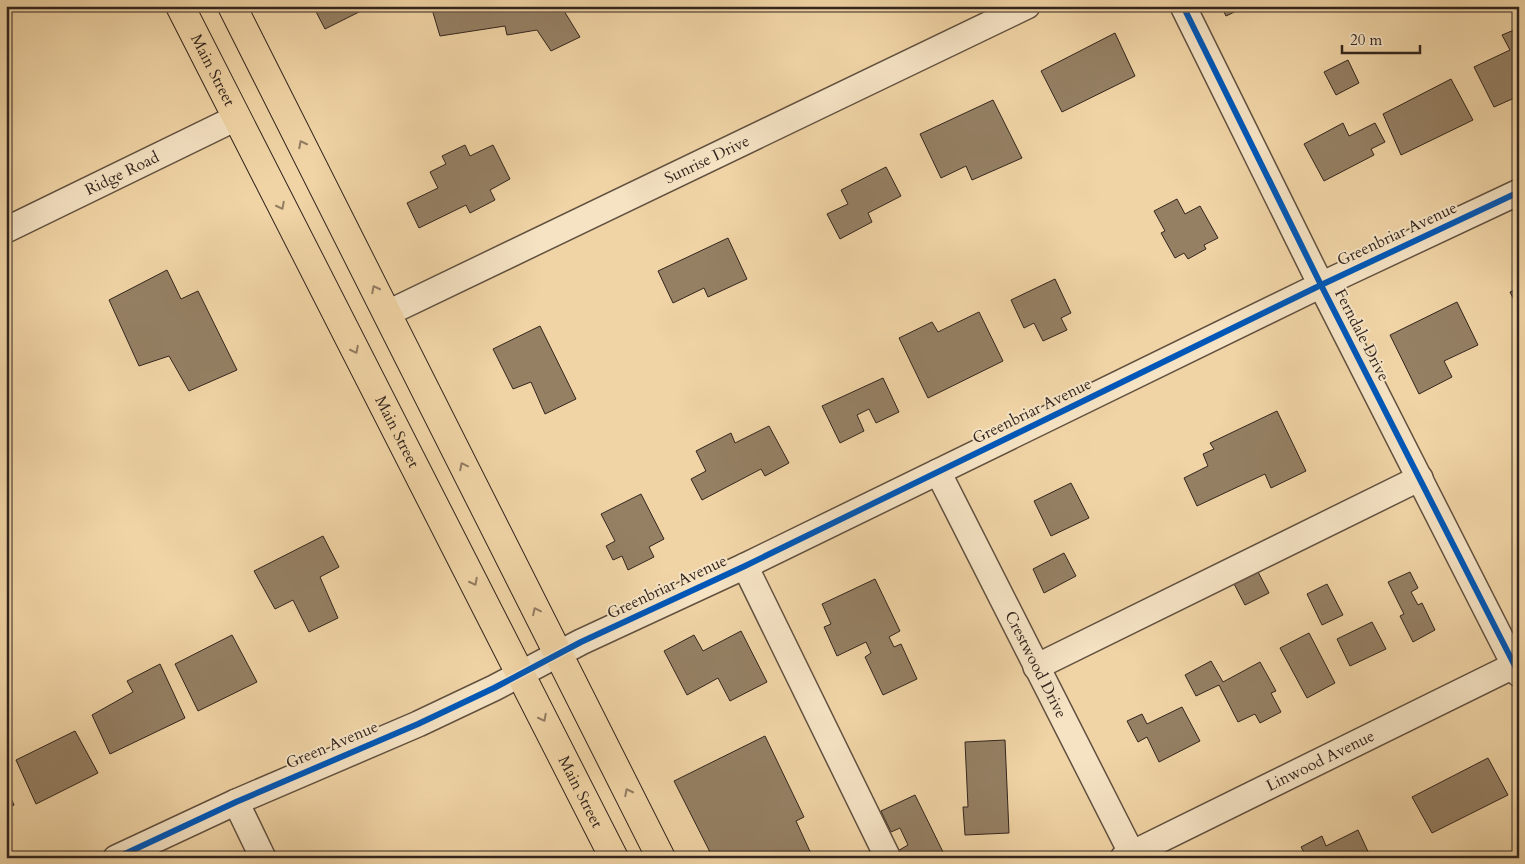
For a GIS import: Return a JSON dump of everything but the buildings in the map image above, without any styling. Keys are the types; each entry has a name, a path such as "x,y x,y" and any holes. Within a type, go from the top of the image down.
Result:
{"main road":[{"name":"Main Street","path":"180,6 614,858"},
{"path":"232,6 388,313 557,655 661,858"}],"street":[{"name":"Sunrise Drive","path":"388,313 1027,6"},
{"name":"Ferndale Drive","path":"1183,6 1321,285 1517,667"},
{"name":"Ridge Road","path":"6,230 236,118"},
{"name":"Greenbriar Avenue","path":"557,655 745,566 1321,285 1519,192"},
{"name":"Crestwood Drive","path":"938,472 1130,856"},
{"path":"1036,667 1420,478"},
{"path":"745,566 888,858"},
{"name":"Green Avenue","path":"116,858 236,802 418,724 557,655"},
{"name":"Linwood Avenue","path":"1130,856 1517,667"},
{"path":"236,802 263,858"}],"cycle path":[{"path":"1183,6 1321,285 1519,674"},
{"path":"116,858 236,802 418,724 494,688 581,642 745,566 1321,285 1519,192"}]}
